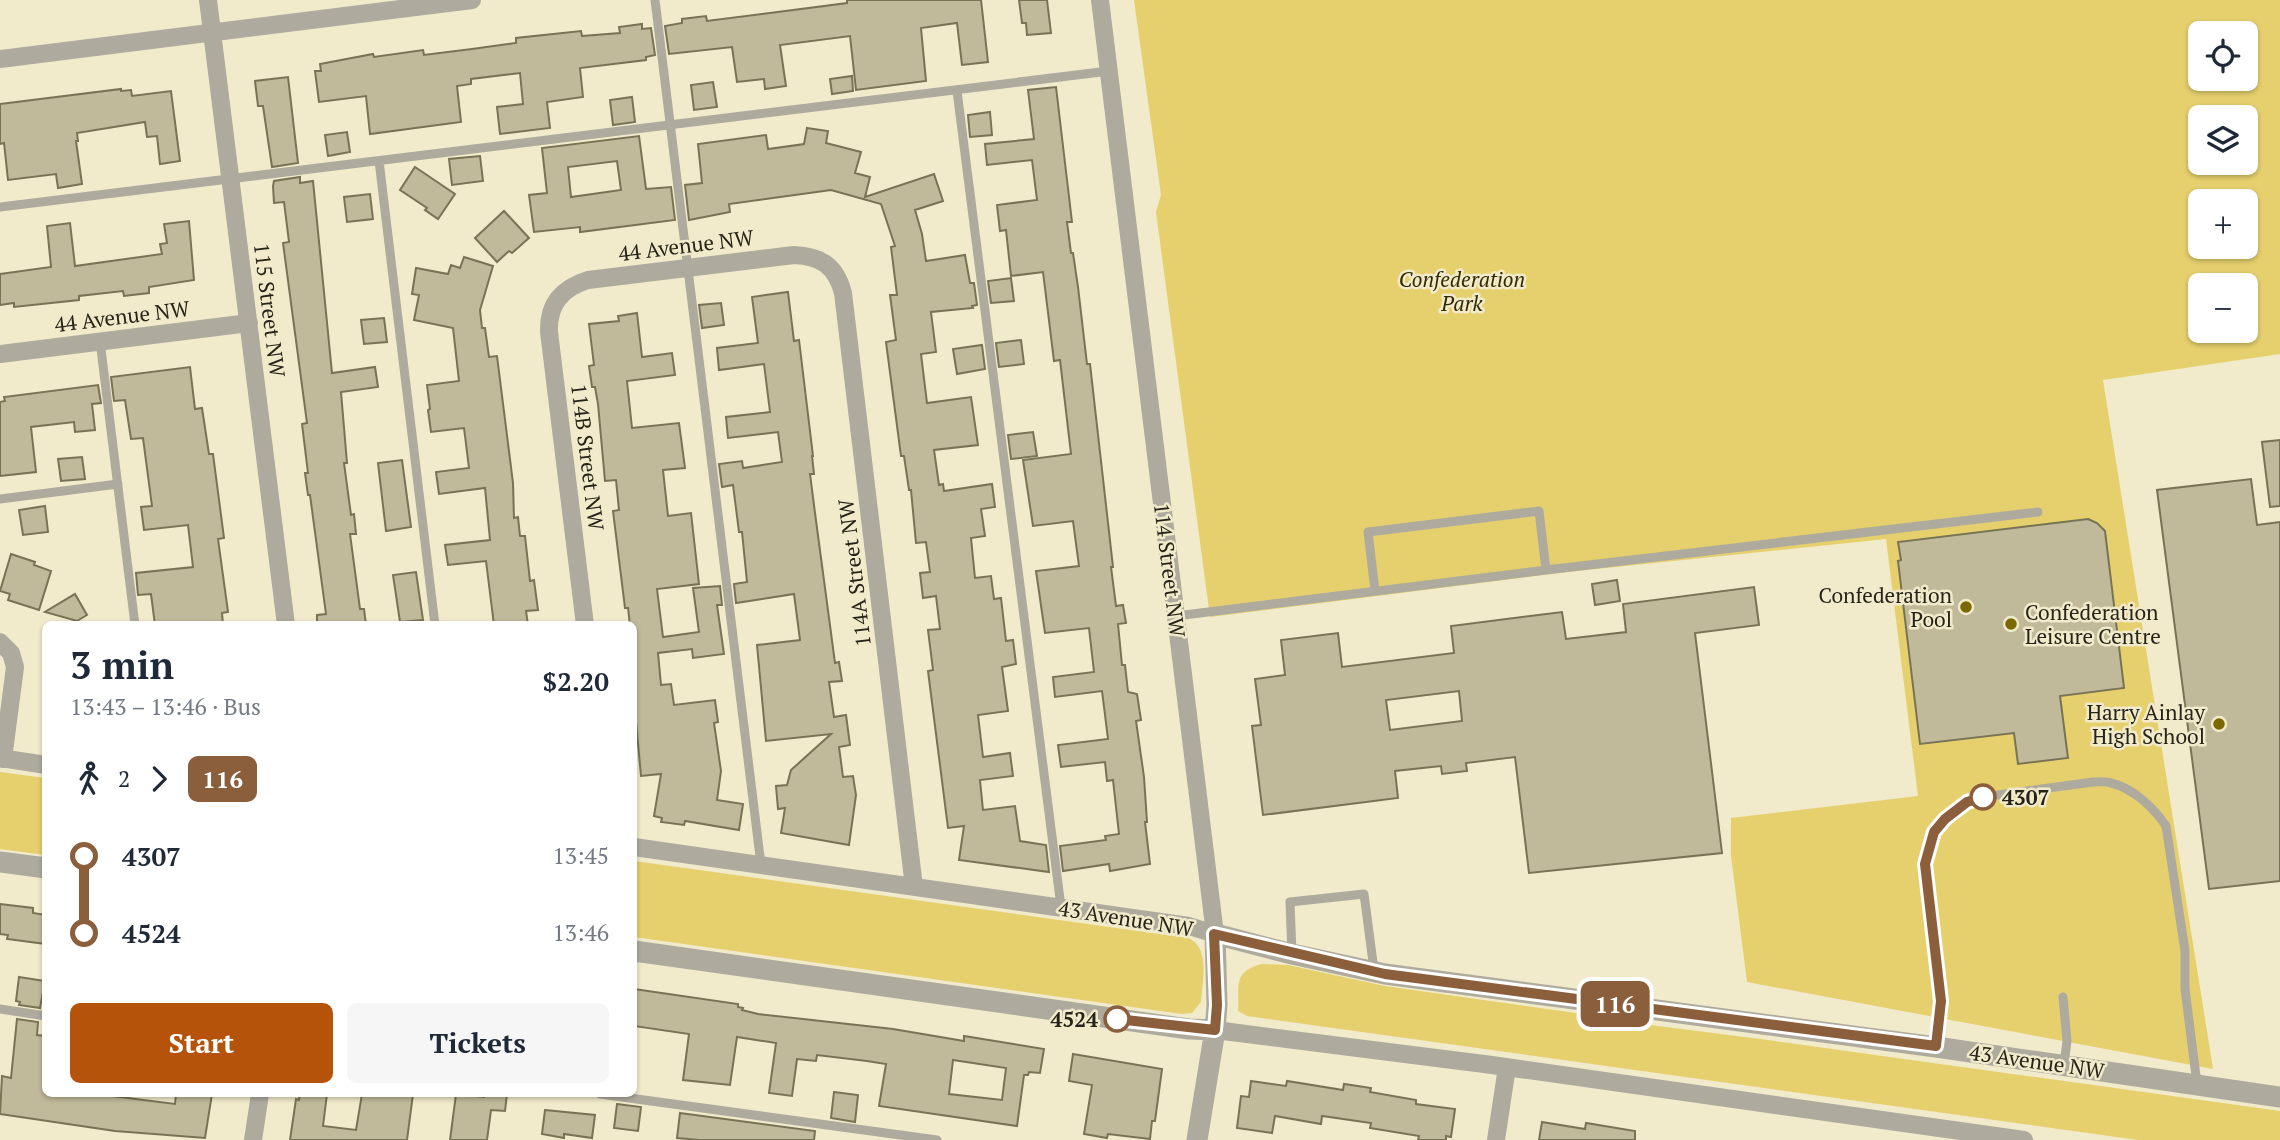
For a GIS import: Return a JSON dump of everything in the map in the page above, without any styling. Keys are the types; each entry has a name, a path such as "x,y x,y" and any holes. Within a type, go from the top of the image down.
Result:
{"street":[{"name":"115 Street NW","path":"208,0 285,621"},
{"path":"0,59 472,0"},
{"name":"114 Street NW","path":"1100,0 1214,934 1217,1005 1198,1140"},
{"name":"44 Avenue NW","path":"558,297 572,286 588,280 794,255 824,261"},
{"name":"114A Street NW","path":"824,261 837,277 843,293 914,887"},
{"name":"114B Street NW","path":"558,297 551,312 549,332 585,621"},
{"name":"44 Avenue NW","path":"0,354 248,323"},
{"path":"0,642 11,653 16,667 2,758 42,764"},
{"name":"43 Avenue NW","path":"637,847 1189,926 1292,954 1374,972 1936,1046 2280,1097"},
{"path":"0,862 42,868"},
{"path":"637,951 1189,1029 1507,1067 2024,1140"},
{"path":"1496,1140 1507,1067"},
{"path":"253,1140 260,1097"}],"lane":[{"path":"654,0 761,865"},
{"path":"0,207 1109,71"},
{"path":"957,91 1061,908"},
{"path":"379,160 435,621"},
{"path":"100,341 135,621"},
{"path":"0,499 118,484"},
{"path":"1375,591 1368,532 1539,511 1546,569"},
{"path":"1176,616 1546,569 2038,512"},
{"path":"1936,1046 1941,1001 1925,864 1934,832 1957,808 1983,797 2093,782 2111,783 2135,795 2158,814 2166,826 2185,951 2185,989 2197,1085"},
{"path":"1292,954 1290,902 1364,894 1374,972"},
{"path":"2063,997 2067,1041 2063,1065"},
{"path":"0,1009 42,1015"},
{"path":"622,1097 937,1140"}],"green space":[{"name":"Confederation Park","path":"1134,0 2280,0 2280,354 2103,380 2213,1069 1747,982 1731,856 1731,818 1918,796 1886,539 1567,572 1210,617 1156,212 1161,195"},
{"path":"0,772 42,778 42,855 0,849"},
{"path":"637,861 1188,938 1200,949 1204,966 1201,1002 1192,1013 1182,1014 637,937"},
{"path":"1262,964 1288,965 1385,986 1583,1014 1595,1018 2280,1111 2280,1140 2138,1140 1247,1016 1238,1011 1239,982 1245,971"}],"building":[{"path":"847,0 981,0 988,62 962,65 957,23 921,28 926,81 856,90 850,36 780,45 786,86 765,89 764,79 737,82 732,47 669,54 665,26 682,23 682,19 706,16 707,21 847,3"},
{"path":"1019,0 1047,0 1051,33 1027,35 1026,23 1022,23"},
{"path":"642,24 642,29 651,28 655,55 646,57 646,60 580,68 583,97 547,102 550,128 500,134 497,107 523,104 520,73 471,79 471,84 457,86 461,122 370,134 366,96 319,102 315,71 321,71 320,64 373,54 374,57 423,50 424,55 472,49 516,43 516,38 581,31 582,36 620,33 619,27"},
{"path":"852,76 853,91 832,94 830,79"},
{"path":"288,77 298,163 272,167 263,106 258,106 255,81"},
{"path":"713,82 717,107 694,110 691,85"},
{"path":"1056,87 1072,222 1067,222 1087,364 1090,364 1116,606 1123,605 1126,623 1118,624 1122,665 1125,665 1128,692 1137,694 1141,720 1136,721 1144,777 1150,864 1110,871 1109,864 1063,871 1060,846 1106,840 1105,836 1119,834 1113,780 1107,781 1105,762 1061,767 1058,745 1108,739 1102,691 1055,697 1053,677 1094,672 1089,628 1045,633 1036,571 1079,566 1073,521 1033,526 1023,460 1071,454 1060,360 1054,361 1043,272 1011,276 1006,230 1000,231 997,205 1037,200 1032,160 987,165 985,144 1034,139 1028,90"},
{"path":"131,90 132,96 171,91 180,161 160,164 157,136 147,137 145,122 77,133 82,184 58,188 56,174 8,180 4,143 0,144 0,104"},
{"path":"632,97 635,122 613,125 610,100"},
{"path":"990,112 992,135 970,137 968,115"},
{"path":"807,128 828,131 826,143 861,152 855,173 870,177 865,197 934,174 943,201 915,210 926,261 965,255 970,283 974,283 977,305 972,306 973,308 931,312 936,352 921,354 927,403 971,397 978,445 934,450 939,485 943,484 944,491 992,484 995,507 981,509 985,536 971,538 975,578 991,576 994,599 1001,598 1006,641 1013,640 1016,664 1002,667 1008,711 978,715 983,757 1010,753 1013,776 980,780 983,810 1015,806 1020,841 1046,845 1049,872 959,860 964,826 948,828 928,671 933,670 928,630 940,629 936,596 923,598 920,573 930,572 926,542 916,543 911,490 904,456 901,456 886,342 896,340 890,295 897,295 891,247 895,246 881,204 831,190 729,204 730,212 689,220 685,185 702,183 698,144 766,135 768,149 804,144"},
{"path":"347,132 350,152 328,156 325,135"},
{"path":"639,136 646,189 671,187 675,220 580,232 580,227 534,232 529,195 547,193 542,148","holes":["617,161 621,190 571,197 568,167"]},
{"path":"480,156 483,181 452,185 449,159"},
{"path":"415,167 455,194 438,219 400,190"},
{"path":"300,177 300,183 313,181 332,373 375,367 378,387 341,392 347,463 344,463 356,534 350,534 360,609 364,609 366,621 317,621 317,615 326,614 305,473 308,473 302,424 307,423 283,243 289,242 284,202 274,203 274,181"},
{"path":"370,194 373,219 347,222 344,197"},
{"path":"504,211 529,238 497,262 475,238"},
{"path":"189,221 194,280 149,287 149,293 124,296 123,291 79,296 79,300 14,307 14,303 0,305 0,274 51,267 47,226 70,223 75,266 162,254 160,244 167,243 164,224"},
{"path":"464,257 493,266 480,310 489,357 497,356 513,483 514,518 518,517 520,536 525,536 530,581 534,580 538,610 526,611 527,621 494,621 486,561 448,565 445,545 490,540 485,488 439,494 436,472 469,468 464,428 431,432 428,410 427,385 459,381 453,328 414,320 419,295 412,294 416,268 448,274 451,265 460,268"},
{"path":"1011,278 1014,301 991,303 988,281"},
{"path":"788,292 794,341 799,340 813,456 814,474 810,474 835,663 839,662 842,681 829,682 834,717 846,715 850,745 839,747 843,777 853,776 856,795 849,845 781,833 785,808 778,809 776,786 787,785 791,770 831,734 766,741 757,645 800,640 794,594 736,603 734,584 747,582 742,532 739,532 733,485 722,487 719,464 742,461 743,468 782,462 778,432 728,438 726,417 770,412 764,364 719,370 717,348 758,343 752,297"},
{"path":"721,303 724,325 702,328 699,305"},
{"path":"637,313 642,357 672,353 675,375 627,381 632,428 679,423 685,468 663,470 668,516 691,513 699,584 657,589 663,637 699,632 693,588 720,586 722,605 717,605 724,654 693,658 692,649 658,653 661,685 671,684 674,705 715,700 718,722 714,723 721,771 717,800 743,804 739,830 685,821 684,825 661,822 662,818 654,816 661,774 641,776 637,733 637,621 630,621 628,608 625,608 613,511 619,510 616,480 605,481 598,404 589,366 594,365 589,324 619,321 618,316"},
{"path":"384,318 387,342 364,344 361,320"},
{"path":"1021,340 1024,364 999,367 996,343"},
{"path":"982,345 985,369 957,374 953,349"},
{"path":"190,367 195,409 202,408 209,454 213,454 224,538 218,539 228,612 222,613 223,621 154,621 151,594 138,595 136,573 193,567 188,525 144,530 141,507 152,506 143,438 131,439 125,400 114,401 111,377"},
{"path":"98,385 101,403 92,404 95,430 75,432 74,422 31,427 36,472 0,476 0,402 5,401 4,397"},
{"path":"1033,432 1037,456 1011,459 1008,435"},
{"path":"2280,440 2280,506 2270,507 2262,442"},
{"path":"82,457 85,479 61,481 58,459"},
{"path":"402,460 411,527 386,531 378,463"},
{"path":"2251,479 2257,525 2280,522 2280,881 2209,889 2157,490"},
{"path":"45,506 48,532 23,535 19,510"},
{"name":"Confederation Leisure Centre","path":"2088,519 2105,531 2124,688 2060,696 2068,758 2018,764 2014,733 1920,744 1898,542"},
{"path":"11,554 51,571 39,610 8,600 10,594 0,591"},
{"path":"416,572 423,620 400,621 393,575"},
{"path":"1617,580 1620,601 1595,605 1592,584"},
{"path":"1754,587 1759,625 1695,633 1722,853 1529,873 1515,757 1466,763 1467,771 1442,774 1441,766 1395,771 1398,798 1263,815 1252,726 1261,725 1255,679 1285,675 1281,640 1338,633 1342,667 1454,653 1451,626 1562,612 1566,639 1626,632 1623,604","holes":["1459,691 1462,721 1390,730 1386,700"]},
{"path":"75,594 87,615 77,621 45,612"},
{"path":"0,904 33,908 33,913 42,914 42,943 7,939 8,935 0,934"},
{"path":"19,977 42,981 40,1008 19,1005 20,1002 16,1001"},
{"path":"637,989 738,1004 742,1010 758,1014 893,1029 964,1041 964,1036 1044,1049 1040,1073 1029,1072 1024,1075 1017,1126 879,1106 886,1064 867,1061 817,1055 816,1061 797,1059 792,1096 769,1093 776,1043 737,1037 730,1085 683,1080 689,1034 637,1026","holes":["953,1060 1006,1068 1002,1100 949,1094"]},
{"path":"17,1019 38,1022 37,1035 42,1036 42,1097 120,1097 175,1104 176,1097 212,1097 205,1138 115,1131 0,1114 2,1076 11,1078"},
{"path":"1073,1054 1162,1069 1150,1139 1108,1134 1107,1138 1084,1134 1092,1085 1069,1081"},
{"path":"1251,1081 1286,1086 1287,1081 1343,1090 1344,1084 1371,1088 1370,1092 1416,1100 1416,1104 1455,1109 1451,1137 1446,1136 1446,1140 1418,1140 1419,1136 1370,1128 1371,1123 1322,1116 1321,1124 1275,1116 1272,1133 1237,1128 1241,1096 1249,1097"},
{"path":"834,1092 858,1095 855,1122 831,1118"},
{"path":"300,1097 327,1097 323,1126 356,1130 362,1097 413,1097 407,1140 290,1140 296,1099 299,1100"},
{"path":"456,1097 507,1097 505,1111 491,1110 487,1140 450,1140"},
{"path":"617,1104 641,1107 638,1131 614,1128"},
{"path":"545,1110 595,1115 592,1138 564,1134 564,1138 542,1134"},
{"path":"680,1113 815,1131 814,1140 677,1138"},
{"path":"1542,1122 1585,1129 1586,1123 1635,1131 1635,1140 1539,1140"}],"bus line":[{"name":"116","path":"1117,1019 1215,1030 1217,1005 1214,934 1385,974 1936,1046 1941,1001 1925,864 1928,846 1934,832 1957,808 1983,797"}],"place":[{"name":"Confederation Pool","path":"1966,607"},
{"name":"Confederation Leisure Centre","path":"2011,624"},
{"name":"Harry Ainlay High School","path":"2219,724"},
{"name":"4307","path":"1983,797"},
{"name":"4524","path":"1117,1019"}]}
